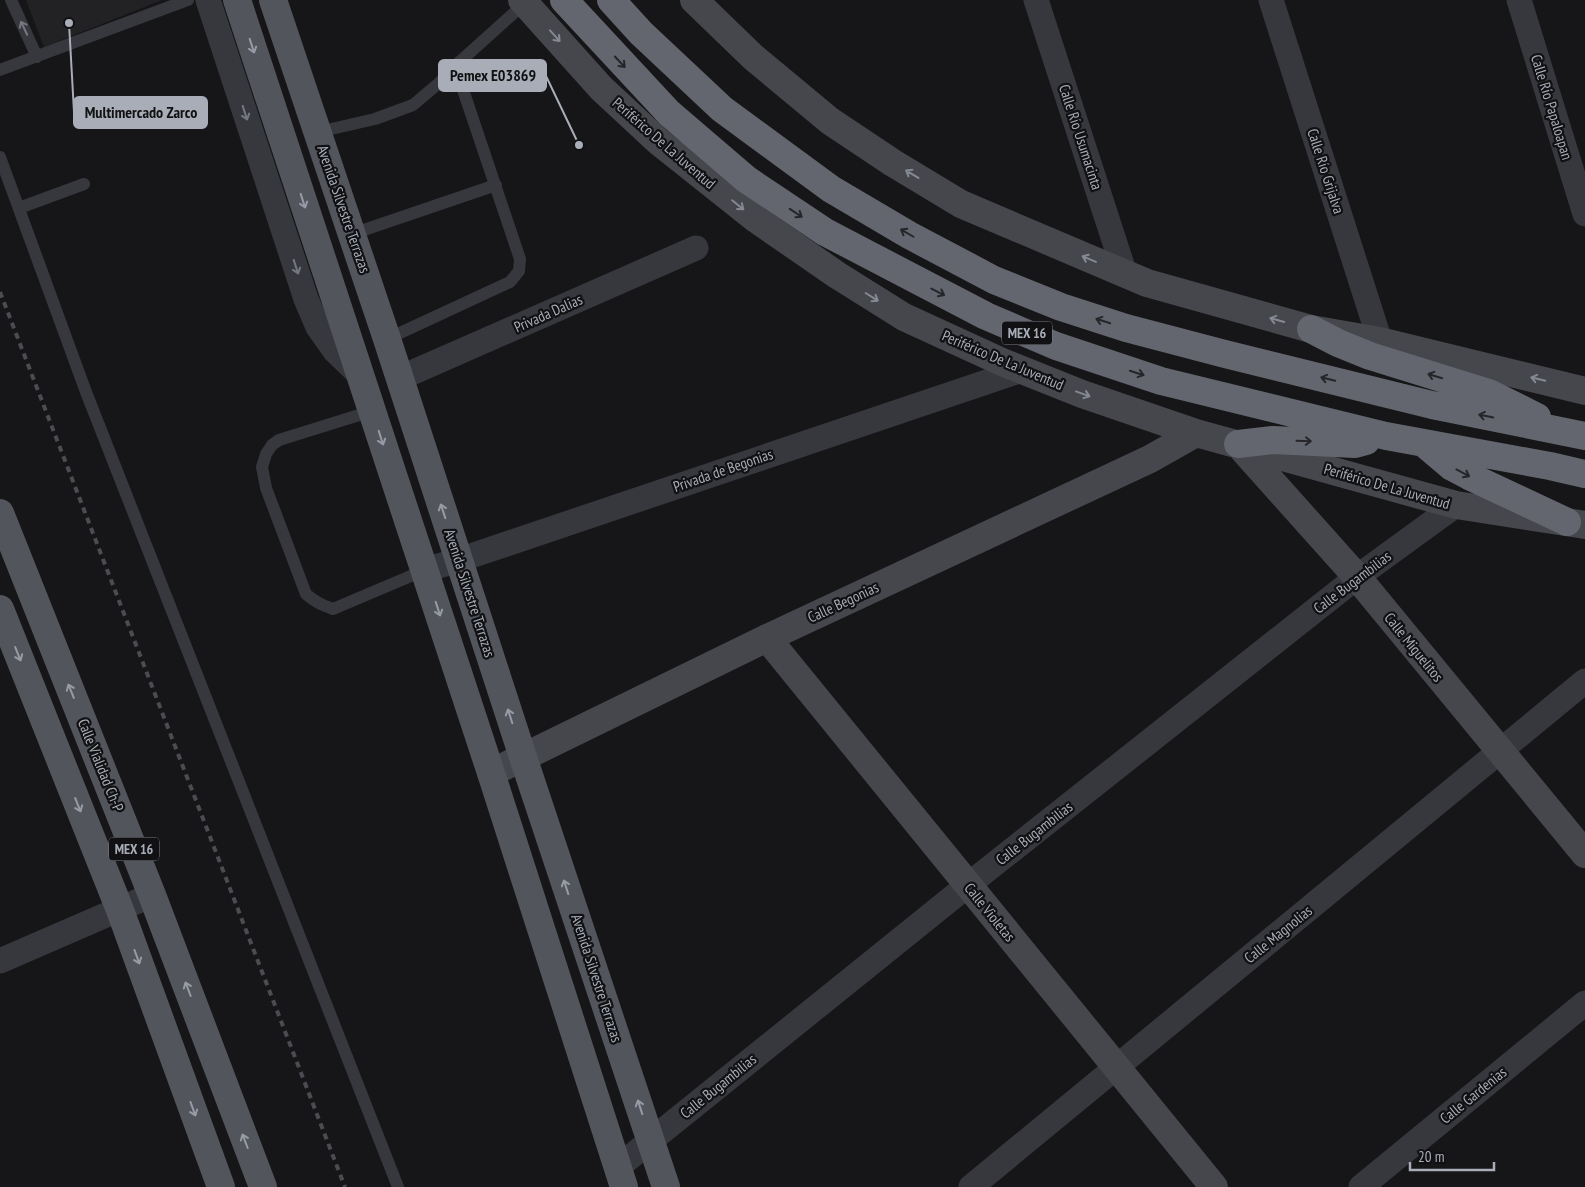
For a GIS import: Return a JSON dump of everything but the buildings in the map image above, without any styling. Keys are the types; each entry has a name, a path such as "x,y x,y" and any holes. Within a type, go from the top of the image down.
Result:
{"highway":[{"name":"Periférico De La Juventud","path":"564,0 669,113 746,179 824,232 986,316 1056,346 1162,381 1386,436 1585,474"},
{"name":"MEX 16","path":"611,0 641,33 722,110 831,190 994,280 1061,307 1162,338 1432,405 1572,433"},
{"path":"1311,330 1370,356 1489,393 1572,433"},
{"path":"1238,444 1274,440 1355,444 1386,436"},
{"path":"1425,444 1452,467 1576,524"}],"main road":[{"path":"237,0 425,570 621,1177"},
{"name":"Avenida Silvestre Terrazas","path":"274,0 666,1187"},
{"path":"694,0 753,57 830,122 961,204 1147,283 1311,330 1380,341 1585,391"},
{"name":"Periférico De La Juventud","path":"524,2 601,88 658,141 756,219 837,276 904,317 1022,370 1082,394 1196,433 1456,505 1576,524"},
{"name":"Calle Begonias","path":"491,773 767,638 1150,459 1196,433"},
{"name":"Calle Miguelitos","path":"1238,444 1357,577 1585,854"},
{"name":"Calle Vialidad Ch-P","path":"0,513 152,895 263,1187"},
{"name":"MEX 16","path":"0,609 120,910 221,1187"},
{"name":"Calle Violetas","path":"767,638 1214,1187"}],"street":[{"path":"208,0 306,299 318,327 335,351 361,376"},
{"name":"Calle Río Usumacinta","path":"1036,0 1125,274"},
{"name":"Calle Río Grijalva","path":"1271,0 1380,341"},
{"name":"Calle Río Papaloapan","path":"1519,0 1585,214"},
{"name":"Privada Dalias","path":"400,378 696,248"},
{"name":"Privada de Begonias","path":"425,570 1022,370"},
{"name":"Calle Bugambilias","path":"621,1177 651,1140 968,885 1357,577 1456,505"},
{"name":"Calle Magnolias","path":"971,1187 1585,681"},
{"path":"0,961 152,895"},
{"name":"Calle Gardenias","path":"1361,1187 1585,1003"}],"lane":[{"path":"11,0 37,57"},
{"path":"0,70 188,0"},
{"path":"318,132 375,119 413,104 439,83 454,66 524,2"},
{"path":"387,339 510,282 519,271 520,259 454,66"},
{"path":"0,157 89,401 398,1187"},
{"path":"19,208 84,184"},
{"path":"352,234 496,185"},
{"path":"372,411 279,440 272,445 266,454 262,467 266,488 306,594 314,601 333,608 425,570"}],"shaded area":[{"path":"26,0 162,0 44,47"}],"railway":[{"path":"0,292 345,1187"}],"place":[{"name":"Multimercado Zarco","path":"69,23"},
{"name":"Pemex E03869","path":"579,145"}]}
